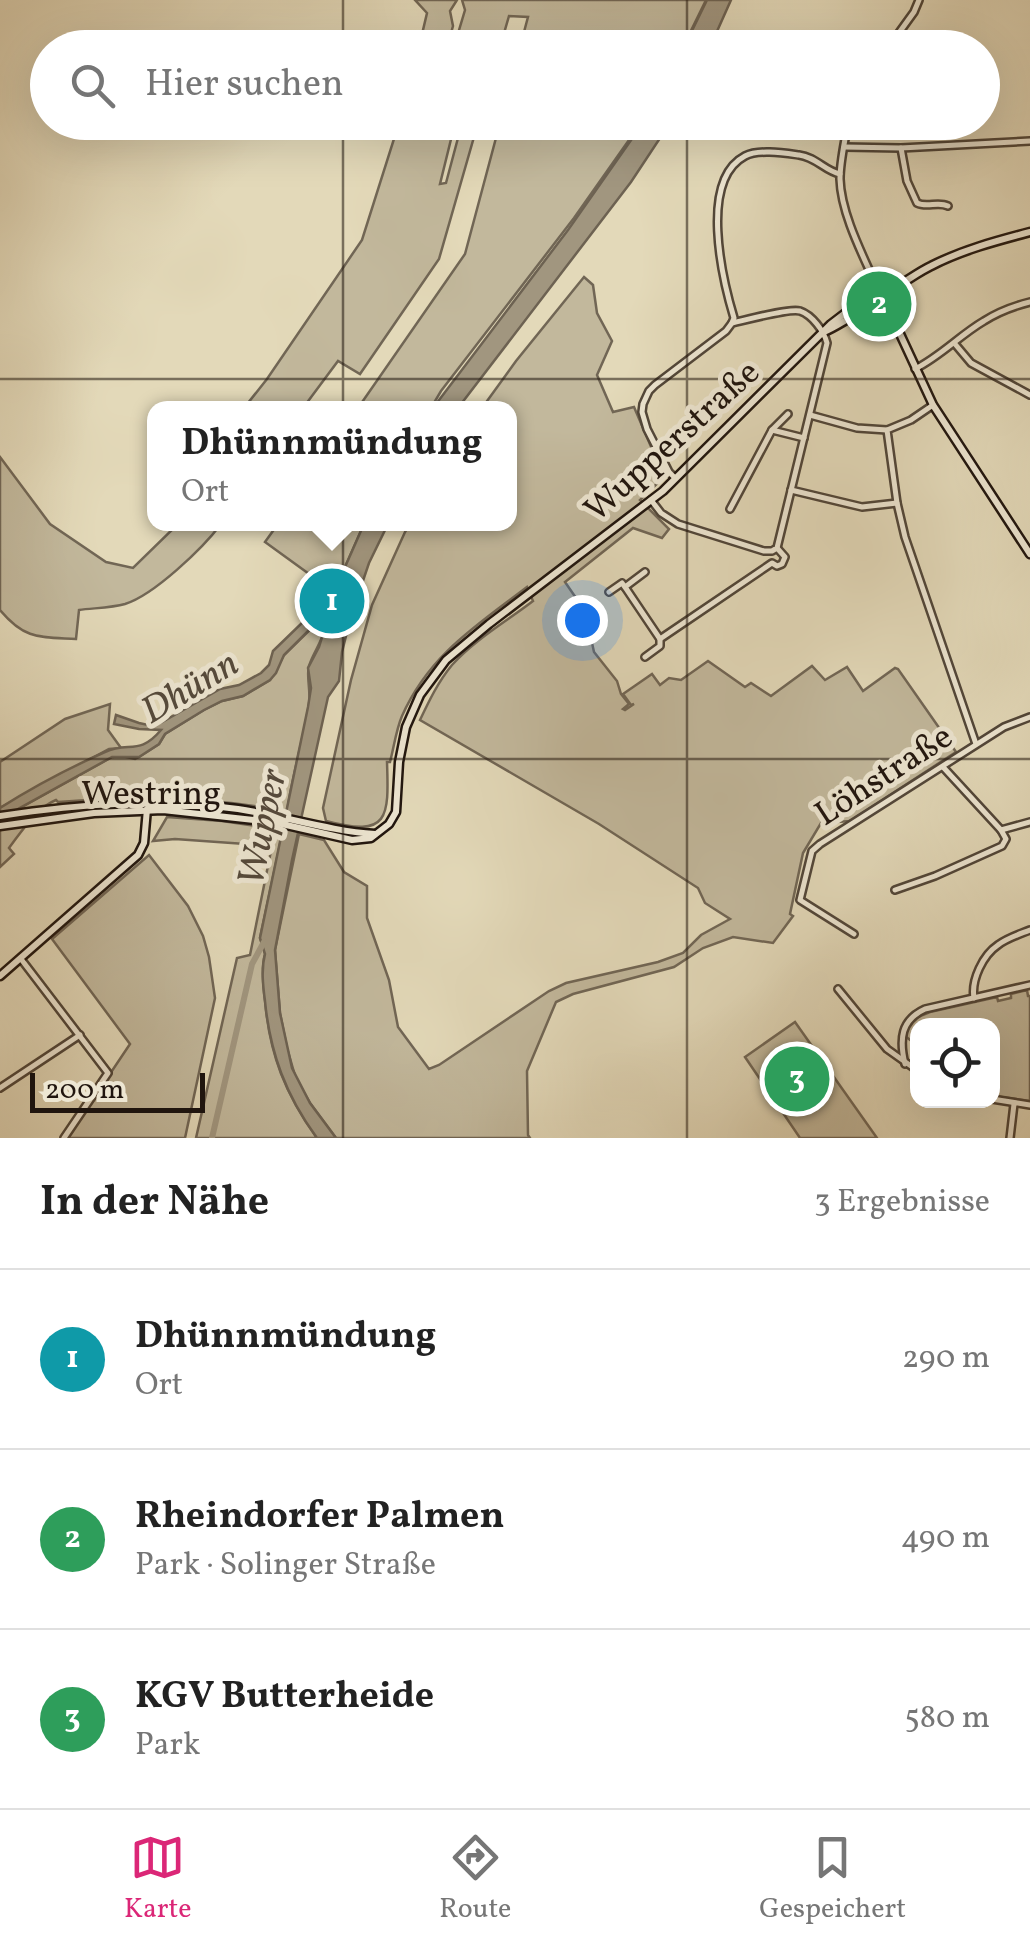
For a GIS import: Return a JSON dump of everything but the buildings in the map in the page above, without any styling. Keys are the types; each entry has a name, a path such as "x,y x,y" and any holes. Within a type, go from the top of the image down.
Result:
{"main road":[{"name":"Wupperstraße","path":"452,653 652,500 839,317 880,302 895,287 949,257 1030,232"},
{"path":"880,302 894,322 933,406 1029,550"},
{"name":"Westring","path":"0,816 61,807 212,806 339,833 376,834 396,812 402,745 414,706 452,653"},
{"path":"0,976 138,855 144,844 147,806"},
{"name":"Westring","path":"0,826 147,806"}],"street":[{"path":"901,30 919,0"},
{"path":"845,140 840,174 842,194 880,302"},
{"path":"844,147 1030,141"},
{"path":"902,148 907,181 917,203 948,206"},
{"path":"675,478 646,429 642,404 655,385 726,331 734,318 721,276 718,216 718,199 727,170 746,155 759,153 804,155 840,174"},
{"path":"916,369 992,316 1030,302"},
{"path":"732,322 796,310 824,332 827,343 772,563"},
{"path":"954,344 971,362 1030,395"},
{"path":"810,416 857,428 886,430 933,406"},
{"path":"730,509 772,430 788,414"},
{"path":"772,430 804,438"},
{"path":"886,430 905,537 976,744"},
{"path":"791,490 862,507 897,504"},
{"path":"652,500 661,513 678,524 784,555 784,562 777,566 772,563"},
{"path":"660,638 772,563"},
{"path":"625,587 646,572"},
{"path":"609,592 622,583 660,638 660,646 645,657"},
{"name":"Löhstraße","path":"854,934 800,900 812,851 976,744 1030,717"},
{"path":"895,890 1002,846 1006,838 943,766"},
{"path":"1001,830 1030,822"},
{"path":"974,998 972,985 987,956 999,944 1030,930"},
{"path":"21,959 108,1073 64,1138"},
{"path":"905,1064 900,1041 908,1021 920,1010 1030,985"},
{"path":"838,990 887,1049 910,1067"},
{"path":"0,1088 80,1035"},
{"path":"887,1049 900,1041"},
{"path":"1000,1100 1030,1105"},
{"path":"1010,1138 1014,1104"}],"shaded area":[{"path":"415,0 457,0 450,11 452,30 423,30 427,13"},
{"path":"462,0 706,0 691,30 525,30 528,17 509,16 505,30 459,30 465,10"},
{"path":"707,0 731,0 718,30 692,30"},
{"path":"394,140 451,140 440,184 446,183 457,140 473,140 439,259 360,374 338,361 308,401 250,401 267,379 362,240"},
{"path":"495,140 629,140 435,401 363,401 465,254"},
{"path":"631,140 659,140 463,401 438,401"},
{"path":"584,277 593,285 597,313 612,341 597,375 613,412 634,407 664,477 640,500 669,529 662,538 633,528 565,582 585,611 594,652 629,704 623,709 634,704 623,694 652,674 660,685 669,678 681,680 708,661 745,687 751,683 771,696 812,666 825,680 847,667 863,691 895,668 956,752 850,821 824,818 803,853 790,914 793,916 773,943 733,937 703,948 674,967 556,1002 527,1071 530,1138 336,1138 296,1079 280,1013 275,950 299,834 324,840 344,872 367,886 367,918 389,980 398,1027 429,1069 549,991 566,983 683,953 701,935 730,919 705,903 698,888 599,824 420,720 452,665 480,639 533,601 527,587 456,643 413,695 387,762 387,797 381,819 362,827 326,821 323,808 351,680 372,605 406,531 517,531 517,401 487,401"},
{"path":"0,457 50,524 106,562 133,568 171,531 215,531 177,570 137,599 79,610 76,639 26,632 0,610"},
{"path":"273,531 361,531 334,592 265,542"},
{"path":"361,531 385,531 351,616 339,681 328,697 275,950 280,1013 292,1068 310,1103 336,1138 317,1138 296,1106 275,1056 267,1020 265,954 260,938 308,707 308,668 319,647 326,616 284,655 270,680 243,696 204,710 165,734 159,744 139,757 112,757 0,819 0,808 105,752 146,743 161,730 114,724 116,715 148,725 162,722 220,689 239,685 261,673 269,665 273,651 334,592"},
{"path":"325,615 323,634 308,670 309,704 287,812 202,800 56,800 30,821 9,848 14,854 0,867 0,819 112,757 139,757 159,744 165,734 204,710 243,696 270,680 284,655"},
{"path":"110,704 108,730 121,748 109,749 0,808 0,762 65,719"},
{"path":"167,817 283,830 260,938 265,954 264,989 271,1039 281,1073 317,1138 196,1138 237,958 250,955 272,846 153,841"},
{"path":"149,855 188,906 203,936 215,998 185,1138 67,1138 130,1044 52,939"},
{"path":"1027,990 1030,996 1030,1101 1000,1097 1000,1018 917,1018 997,997 998,1001 1011,998 1011,994"},
{"path":"795,1022 877,1138 800,1138 745,1057"}],"waterway":[{"path":"212,1138 252,964 264,942"}],"place":[{"name":"Rheindorfer Palmen","path":"879,304"},
{"name":"Dhünnmündung","path":"332,601"},
{"name":"KGV Butterheide","path":"797,1079"}],"water label":[{"name":"Dhünn","path":"189,686"},
{"name":"Wupper","path":"261,827"}]}
